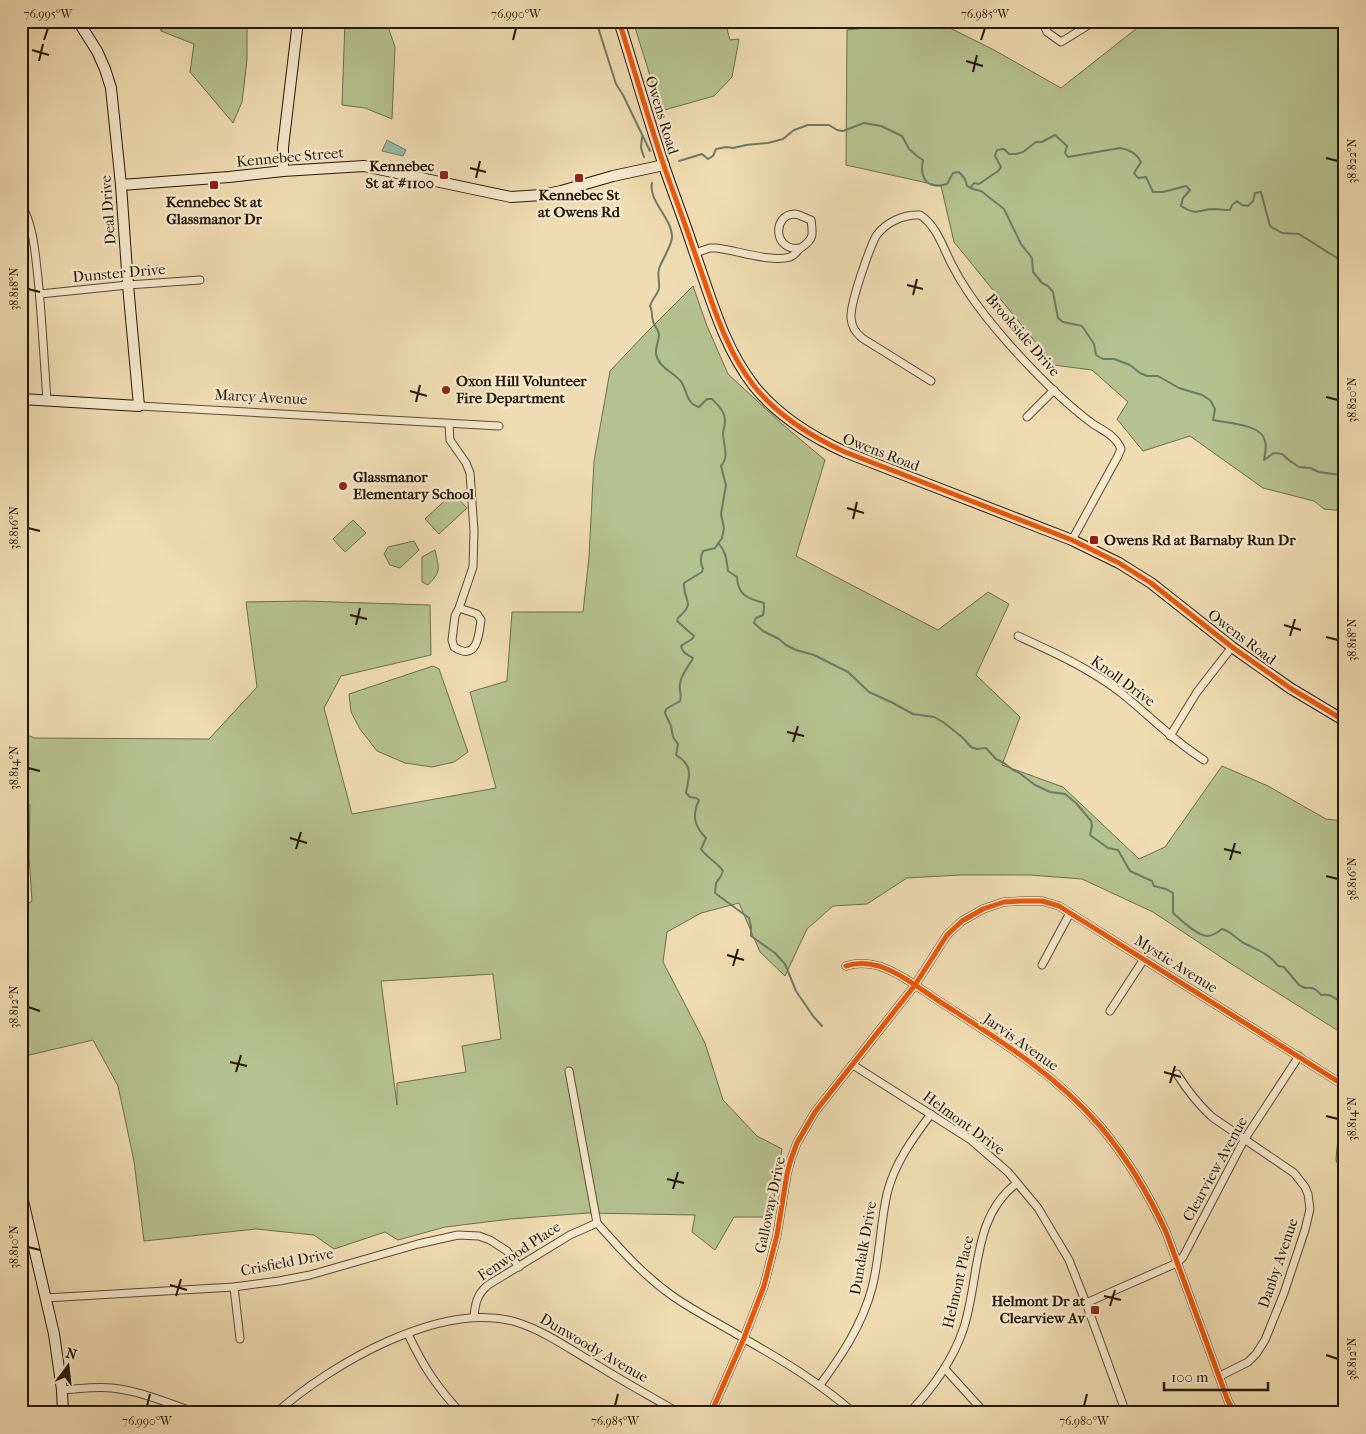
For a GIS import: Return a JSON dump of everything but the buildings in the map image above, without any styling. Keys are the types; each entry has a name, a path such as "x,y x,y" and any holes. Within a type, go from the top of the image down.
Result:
{"street":[{"name":"Deal Drive","path":"78,21 97,51 111,88 139,406"},
{"path":"283,171 283,147 298,21"},
{"name":"Owens Road","path":"619,21 664,165 715,313 732,352 754,386 765,399 798,427 845,452 1072,540 1119,563 1151,583 1232,647 1290,688 1345,721"},
{"path":"1047,21 1044,25 1047,32 1061,42 1096,21"},
{"name":"Kennebec Street","path":"121,185 364,166 511,197 542,195 664,165"},
{"path":"21,204 31,227 35,248 47,400"},
{"path":"695,253 716,248 768,257 784,258 794,255 811,239 812,232 811,220 798,215 791,215 785,218 778,230 786,246 800,248"},
{"name":"Brookside Drive","path":"932,381 862,338 854,330 851,315 855,296 876,236 883,228 896,219 905,216 920,215 931,226 968,292 989,320 1054,390 1092,423 1118,442 1121,448 1118,456 1072,540"},
{"name":"Dunster Drive","path":"40,294 200,280"},
{"path":"1027,417 1054,390"},
{"name":"Marcy Avenue","path":"21,399 499,426"},
{"path":"449,424 450,440 466,463 470,473 474,531 473,567 455,616 452,640 454,647 466,651 476,646 481,620 477,614 459,608"},
{"name":"Knoll Drive","path":"1018,636 1095,675 1119,691 1186,749 1204,760"},
{"path":"1170,736 1196,692 1232,647"},
{"name":"Mystic Avenue","path":"983,909 1004,902 1022,901 1042,901 1059,906 1345,1086"},
{"name":"Galloway Drive","path":"711,1413 744,1338 764,1286 777,1235 787,1174 797,1142 820,1106 915,985 948,935 962,921 983,909"},
{"path":"1042,964 1070,913"},
{"path":"1110,1011 1144,959"},
{"name":"Jarvis Avenue","path":"846,966 863,963 880,966 915,985 1031,1062 1062,1088 1092,1118 1117,1148 1155,1208 1178,1263 1228,1400 1235,1413"},
{"name":"Clearview Avenue","path":"1178,1263 1187,1251 1200,1222 1244,1140 1299,1056"},
{"name":"Helmont Drive","path":"853,1065 971,1140 1008,1172 1038,1208 1069,1260 1126,1413"},
{"path":"568,1071 596,1223 627,1257 663,1289 820,1385 854,1413"},
{"name":"Danby Avenue","path":"1177,1074 1190,1094 1212,1117 1294,1173 1308,1194 1310,1209 1305,1230 1284,1293 1265,1340 1248,1362 1220,1376"},
{"name":"Dundalk Drive","path":"820,1385 847,1347 863,1314 875,1274 887,1192 903,1153 931,1114"},
{"name":"Helmont Place","path":"909,1413 945,1368 954,1351 963,1330 970,1305 985,1228 997,1202 1006,1190 1016,1183"},
{"path":"21,1192 54,1334 62,1390 63,1413"},
{"name":"Fenwood Place","path":"474,1317 475,1304 482,1290 570,1235 596,1223"},
{"name":"Crisfield Drive","path":"45,1298 234,1287 279,1281 310,1275 458,1235 480,1236 490,1240 507,1252 519,1267"},
{"path":"1086,1303 1178,1263"},
{"path":"234,1287 240,1339"},
{"name":"Dunwoody Avenue","path":"276,1413 343,1364 371,1349 445,1322 474,1317 503,1319 525,1325 557,1341 679,1413"},
{"path":"408,1334 432,1379 461,1413"},
{"path":"945,1368 985,1413"},
{"path":"62,1390 112,1388 136,1393 197,1413"}],"green space":[{"path":"161,21 247,21 247,60 242,102 233,123 190,72 194,44 161,31"},
{"path":"345,21 386,21 395,47 392,119 365,108 342,105"},
{"path":"633,21 725,21 730,40 739,39 732,77 714,96 661,111"},
{"path":"936,21 994,50 1061,88 1146,21 1345,21 1345,511 1324,509 1314,501 1263,488 1190,436 1143,451 1117,419 1128,402 1092,370 1054,365 954,242 941,186 846,165 847,30"},
{"path":"693,286 707,326 728,374 782,424 825,460 796,556 938,630 988,592 1009,604 976,675 1020,717 1002,765 1063,787 1139,859 1165,847 1222,766 1268,786 1326,819 1345,821 1345,1035 1153,912 1082,879 1030,875 960,875 907,878 867,904 833,906 807,929 785,976 760,952 739,903 701,913 667,932 663,962 705,1043 723,1100 757,1136 782,1149 771,1217 734,1217 715,1250 692,1232 695,1215 587,1213 445,1227 398,1240 385,1232 334,1249 314,1235 256,1229 144,1241 134,1161 118,1086 93,1040 21,1057 21,908 32,901 29,856 30,805 21,804 21,732 34,738 209,739 257,687 246,602 305,601 430,605 431,655 341,676 324,708 352,814 496,788 470,692 507,681 512,612 583,612 589,557 594,461 610,371","holes":["493,974 501,1039 462,1046 466,1072 397,1083 397,1105 381,981"]},
{"path":"453,493 467,508 439,534 425,519"},
{"path":"353,520 366,533 345,552 333,539"},
{"path":"414,541 419,550 400,568 390,565 384,554 388,547"},
{"path":"435,550 438,569 436,576 428,585 422,582 422,557"},
{"path":"433,666 439,669 468,752 454,762 432,767 405,763 377,751 360,729 351,712 349,694"},
{"path":"1339,1126 1345,1130 1345,1182 1336,1160"}],"shaded area":[{"path":"387,140 406,150 403,156 382,151"}],"waterway":[{"path":"596,21 616,84 650,151"},
{"path":"679,161 702,154 708,159 713,156 716,149 768,143 783,139 794,130 808,125 829,125 843,131 864,123 881,126 902,136 909,149 923,160 922,173 930,184 947,184 953,173 959,172 965,179 967,186 981,191 1004,209 1021,244 1032,258 1033,272 1053,292 1058,318 1063,322 1082,326 1094,344 1096,355 1103,359 1114,359 1130,365 1147,376 1158,376 1179,388 1202,395 1210,400 1215,409 1213,420 1243,425 1258,431 1262,435 1266,446 1264,460 1274,453 1282,454 1299,467 1340,475 1345,473"},
{"path":"971,187 974,183 979,184 1001,167 995,156 997,150 1004,149 1009,154 1016,154 1023,152 1036,142 1042,142 1055,135 1067,146 1065,153 1068,157 1120,148 1137,156 1141,162 1134,173 1138,178 1146,177 1153,192 1163,192 1186,186 1190,190 1183,198 1181,206 1190,211 1230,210 1237,201 1242,205 1248,206 1253,201 1255,193 1261,192 1270,226 1282,233 1299,234 1345,263"},
{"path":"642,137 641,148 644,157"},
{"path":"652,183 653,196 668,223 672,237 659,269 659,289 650,306 652,319 659,333 656,354 660,363 682,383 692,403 699,407 707,399 712,399 722,410 725,420 723,435 725,459 721,466 726,485 721,514 724,528 722,538 715,548 703,551 701,556 702,572 684,583 688,605 677,621 694,636 681,646 684,652 693,658 683,673 680,686 680,701 666,709 665,713 671,726 673,737 678,744 676,755 688,767 689,776 686,793 690,797 699,800 695,811 695,820 706,838 701,849 723,871 716,883 715,893 749,918 751,936 775,953 785,964 796,991 822,1026"},
{"path":"719,544 725,554 728,571 737,577 739,588 742,592 749,598 764,603 763,615 756,618 754,623 763,631 796,650 814,655 848,672 869,692 913,714 934,717 943,722 971,747 977,749 986,748 996,759 1035,785 1050,792 1065,794 1076,803 1091,821 1090,835 1108,848 1118,850 1130,871 1152,881 1154,886 1173,893 1173,913 1189,927 1207,936 1213,935 1222,929 1228,931 1242,942 1266,955 1278,966 1284,967 1299,985 1314,989 1321,995 1331,996 1345,1004"}],"cycle path":[{"path":"619,21 664,166 719,321 743,371 773,407 807,432 845,452 1072,540 1119,563 1151,583 1232,647 1290,688 1345,721"},
{"path":"711,1413 744,1338 764,1286 777,1235 787,1174 797,1143 815,1112 915,985 947,935 962,921 983,909 1004,902 1022,901 1042,901 1059,906 1345,1086"},
{"path":"846,966 858,963 875,965 905,978 1027,1060 1065,1091 1100,1126 1137,1177 1166,1232 1228,1401 1235,1413"}],"place":[{"name":"Kennebec St at #1100","path":"444,175"},
{"name":"Kennebec St at Owens Rd","path":"579,178"},
{"name":"Kennebec St at Glassmanor Dr","path":"214,185"},
{"name":"Oxon Hill Volunteer Fire Department","path":"446,390"},
{"name":"Glassmanor Elementary School","path":"343,486"},
{"name":"Owens Rd at Barnaby Run Dr","path":"1094,540"},
{"name":"Helmont Dr at Clearview Av","path":"1095,1310"}]}
